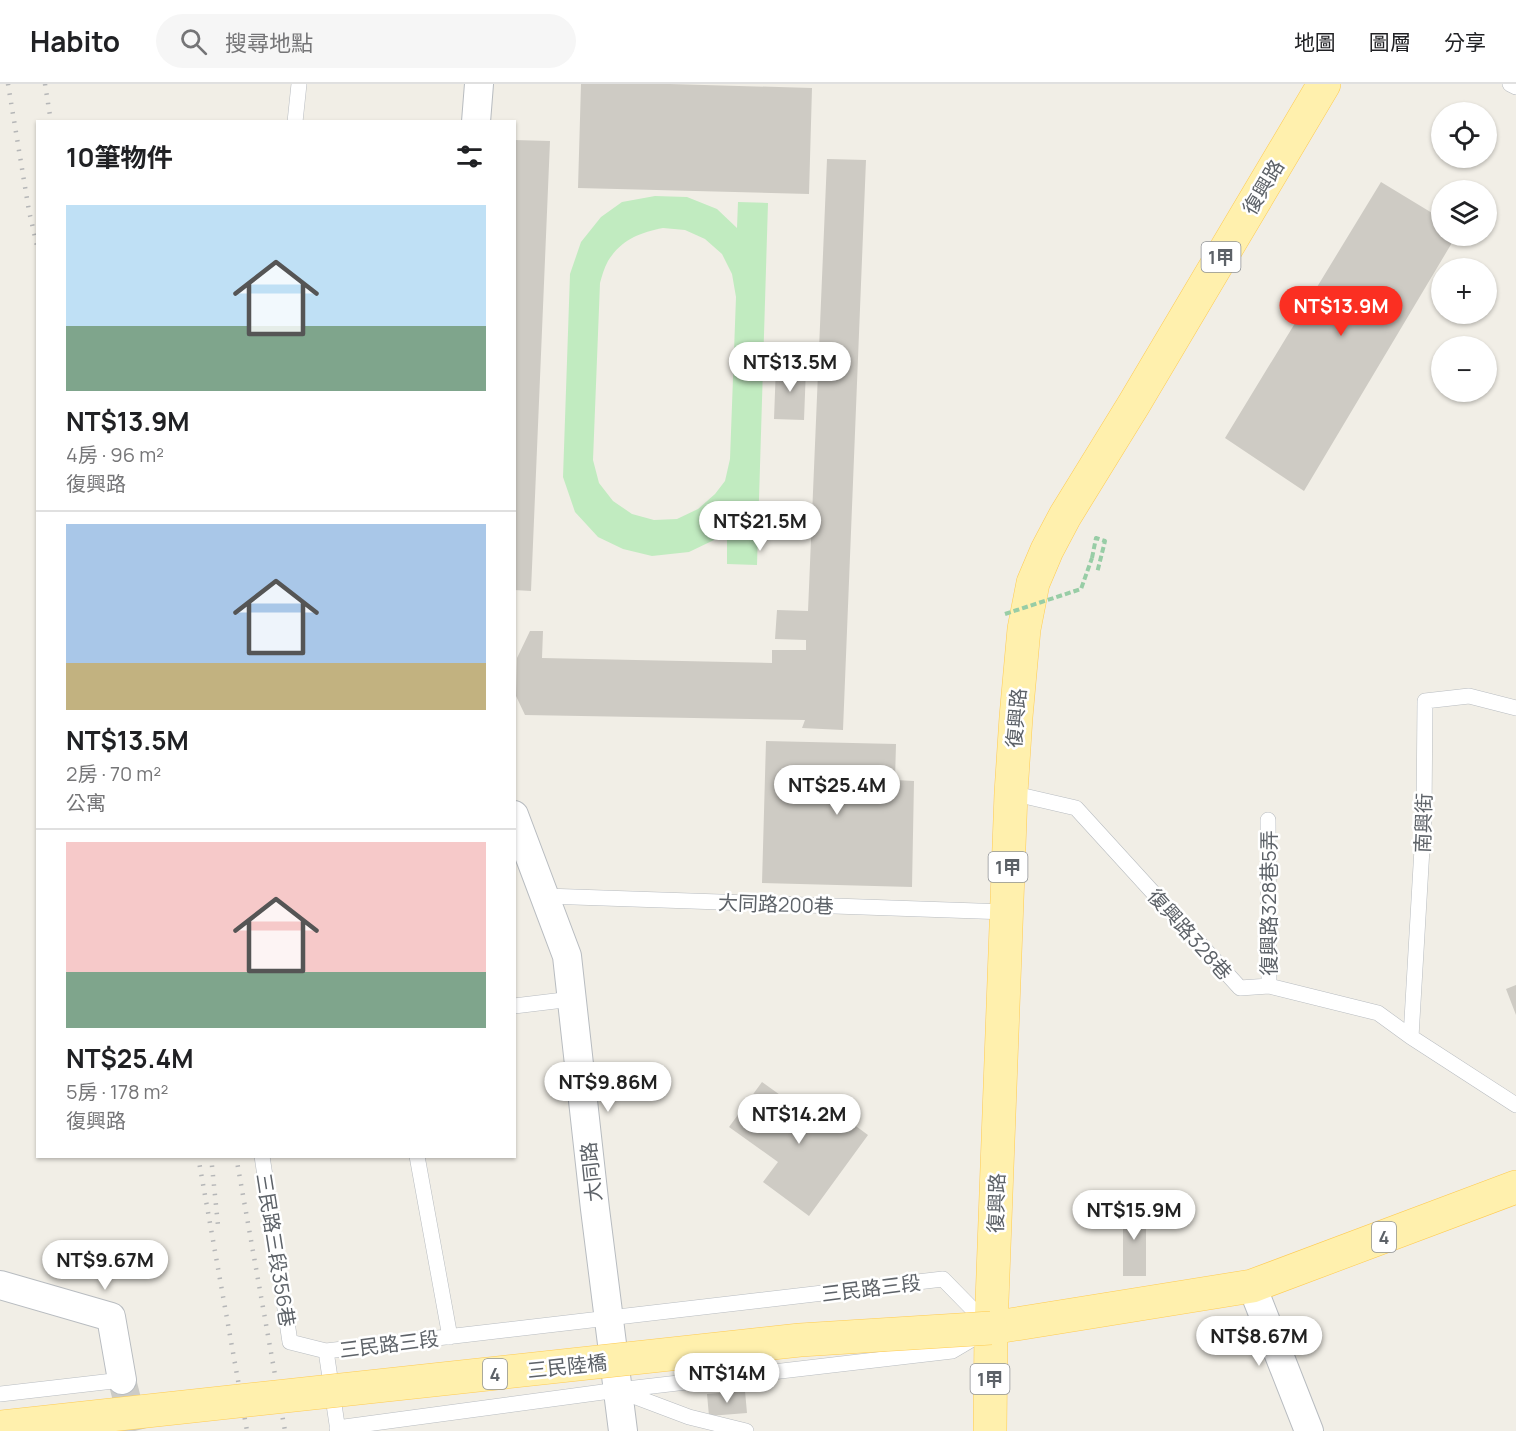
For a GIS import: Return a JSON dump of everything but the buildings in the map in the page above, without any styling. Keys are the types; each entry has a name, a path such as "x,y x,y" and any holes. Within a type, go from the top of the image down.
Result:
{"main road":[{"name":"復興路","path":"990,1431 991,1328 1011,794 1024,629 1033,583 1065,516 1324,84"},
{"name":"三民路三段","path":"991,1328 1252,1286 1516,1187"},
{"name":"三民陸橋","path":"0,1427 800,1340 991,1328"}],"street":[{"path":"476,120 479,84"},
{"name":"大同路","path":"516,819 567,956 623,1431"},
{"path":"0,1285 111,1317 122,1380"},
{"path":"1252,1286 1309,1431"}],"lane":[{"path":"295,120 299,84"},
{"path":"1510,84 1516,87"},
{"name":"南興街","path":"1411,1037 1424,814 1425,701 1469,696 1516,708"},
{"name":"復興路328巷","path":"1011,794 1076,808 1240,988 1269,986 1378,1013 1516,1105"},
{"name":"復興路328巷5弄","path":"1268,820 1269,986"},
{"name":"大同路200巷","path":"545,896 1007,912"},
{"path":"516,1006 572,999"},
{"name":"三民路三段356巷","path":"262,1158 290,1342 326,1351"},
{"path":"417,1158 450,1337"},
{"name":"三民路三段","path":"944,1279 991,1328 952,1351 618,1390 337,1430 326,1351 944,1279"},
{"path":"0,1394 35,1400 122,1380"},
{"path":"618,1390 689,1417 746,1431"},
{"path":"34,1431 35,1400"}],"path":[{"path":"1005,615 1081,589 1092,558 1096,538 1105,541 1097,573"}],"green space":[{"path":"655,196 687,197 717,209 737,228 738,202 768,203 757,565 727,564 727,526 714,540 689,552 652,556 623,549 598,537 575,512 563,477 570,274 581,242 601,217 622,202","holes":["663,228 685,230 705,239 722,254 732,274 736,297 730,459 725,481 715,494 698,509 677,519 654,520 632,514 613,501 599,483 593,460 600,283 608,261 625,242 646,232"]}],"tunnel":[{"path":"122,1380 135,1431"}],"railway":[{"path":"8,84 36,241"},
{"path":"45,84 51,120"},
{"path":"198,1158 247,1431"},
{"path":"211,1158 218,1225"},
{"path":"236,1158 285,1431"}]}
